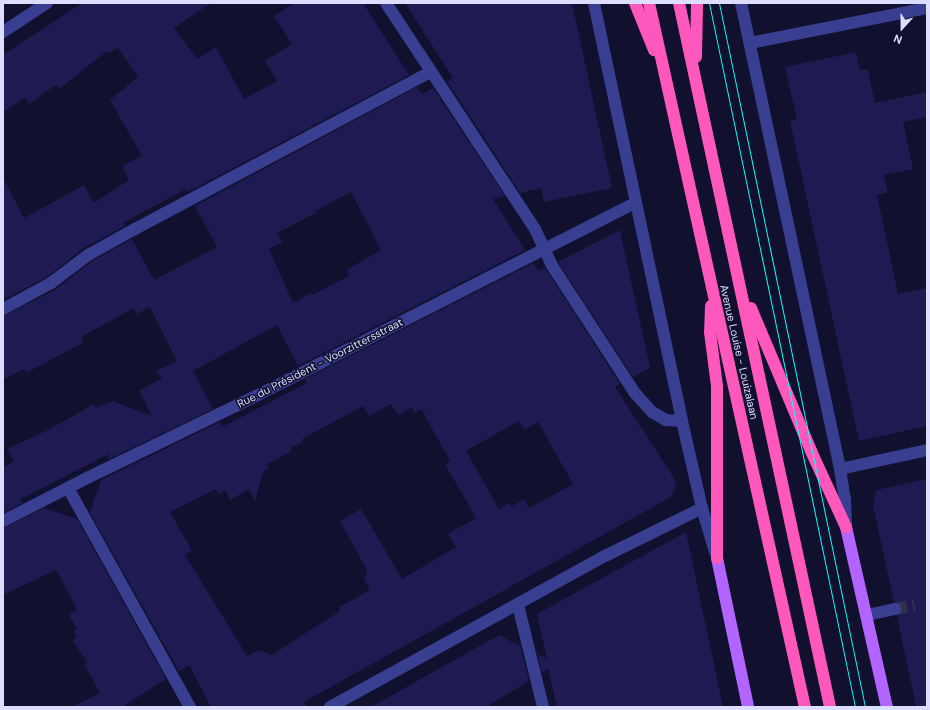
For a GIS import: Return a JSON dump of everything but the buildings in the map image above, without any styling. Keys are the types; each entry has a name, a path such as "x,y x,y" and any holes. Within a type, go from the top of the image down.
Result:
{"highway":[{"path":"635,3 666,80"},
{"name":"Avenue Louise - Louizalaan","path":"649,3 805,707"},
{"name":"Avenue Louise - Louizalaan","path":"679,3 740,281 830,707"},
{"path":"696,76 697,3"},
{"path":"740,281 811,451 846,527"},
{"path":"712,291 710,332 717,386 717,558"}],"main road":[{"path":"846,527 888,707"},
{"path":"717,558 748,707"}],"street":[{"path":"3,32 48,3"},
{"path":"386,3 430,72 535,229 551,264 634,392 657,414 666,420 682,421"},
{"path":"594,3 682,421 702,508 717,558"},
{"path":"741,3 840,469 845,499 846,527"},
{"path":"750,43 927,8"},
{"path":"3,309 51,283 88,255 430,72"},
{"name":"Rue du Président - Voorzittersstraat","path":"3,521 258,395 636,202"},
{"path":"840,469 927,450"},
{"path":"68,488 190,707"},
{"path":"330,707 607,555 702,508"},
{"path":"518,605 543,707"},
{"path":"867,615 895,609"}],"tunnel":[{"path":"895,609 915,605"}],"tram line":[{"path":"709,3 855,707"},
{"path":"719,3 865,707"}]}
